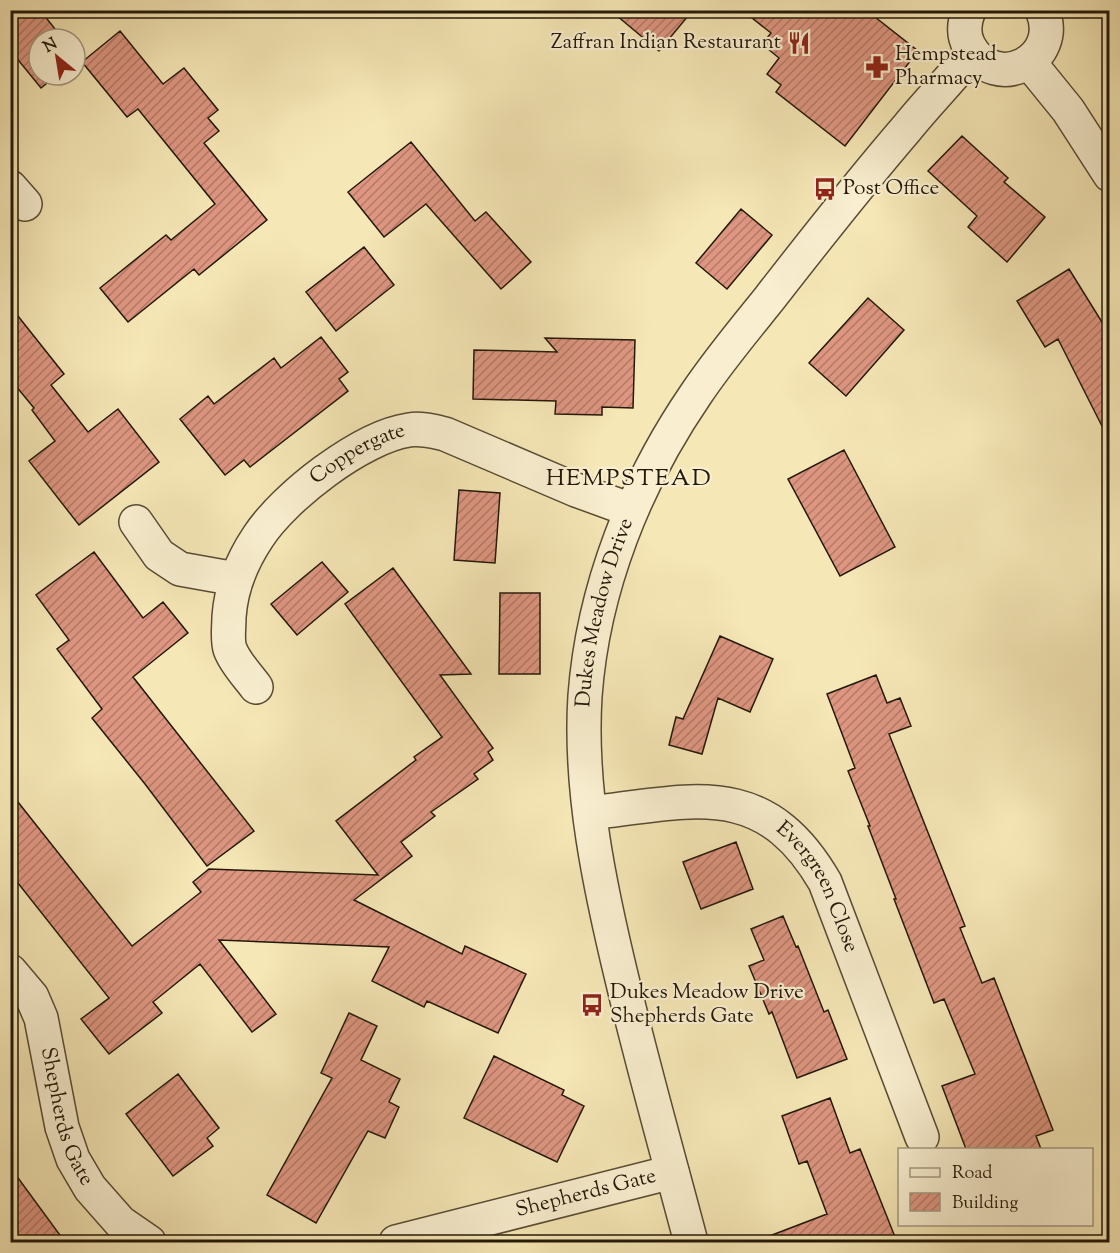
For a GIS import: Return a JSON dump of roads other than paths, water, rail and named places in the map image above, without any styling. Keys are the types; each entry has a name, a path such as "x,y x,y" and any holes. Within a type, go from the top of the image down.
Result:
{"street":[{"path":"969,10 964,30 966,42 972,53 992,68 1005,70 1018,68 1029,62 1039,52 1045,40 1047,26 1042,10"},
{"name":"Dukes Meadow Drive","path":"691,1242 637,1039 597,868 585,751 585,708 590,656 602,598 631,510 668,438 697,392 810,245 892,145 972,53"},
{"path":"1029,62 1068,110 1110,175"},
{"name":"Coppergate","path":"256,687 230,649 230,606 236,579 259,536 272,519 332,466 359,447 408,430 424,429 445,434 576,490 631,510"},
{"path":"136,522 159,555 180,569 236,579"},
{"name":"Evergreen Close","path":"590,813 709,801 737,805 759,813 778,825 798,843 812,859 825,882 922,1137"},
{"name":"Shepherds Gate","path":"10,971 33,997 41,1018 62,1127 73,1160 90,1188 120,1222 149,1242"},
{"name":"Shepherds Gate","path":"396,1242 672,1172"}],"place":[{"name":"Zaffran Indian Restaurant","path":"799,43"},
{"name":"Hempstead Pharmacy","path":"877,67"},
{"name":"Post Office","path":"825,189"},
{"name":"Dukes Meadow Drive Shepherds Gate","path":"592,1005"}],"district":[{"name":"HEMPSTEAD","path":"629,479"}]}
